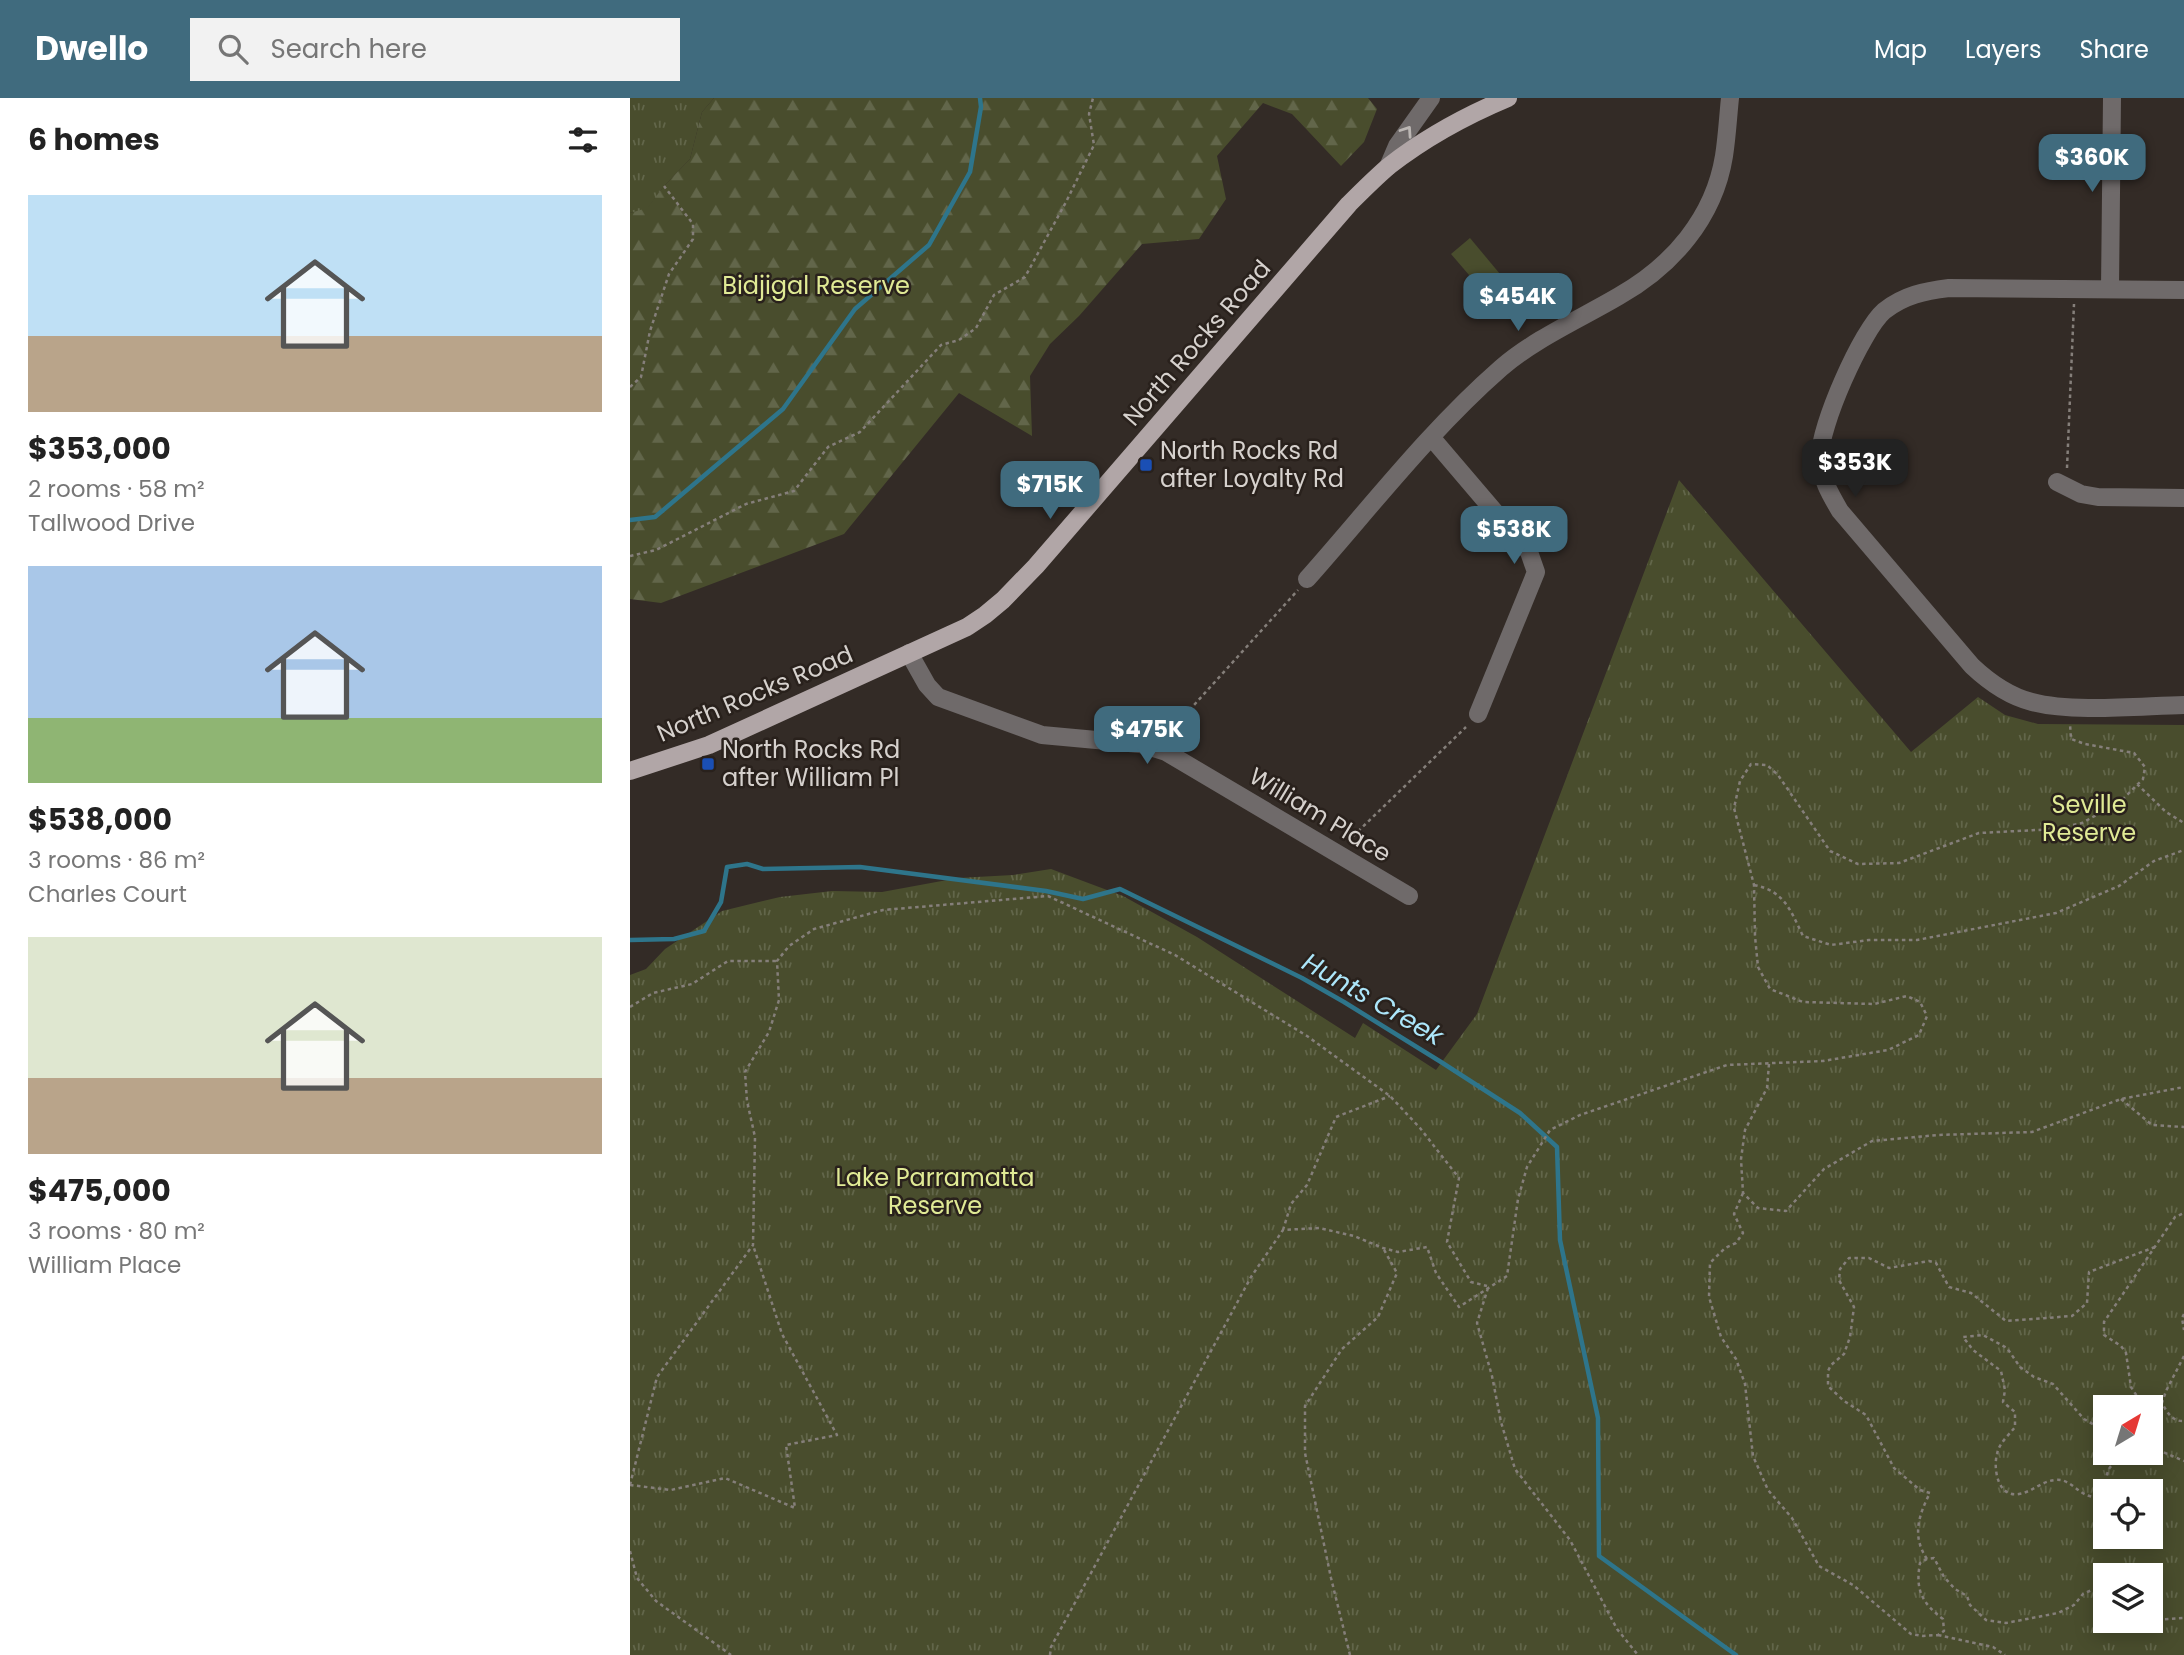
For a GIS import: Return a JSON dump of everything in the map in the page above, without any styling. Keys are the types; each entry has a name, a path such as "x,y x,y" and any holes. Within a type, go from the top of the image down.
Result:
{"main road":[{"name":"North Rocks Road","path":"630,771 709,745 967,626 985,615 1019,586 1349,204 1388,167 1454,123 1508,98"}],"street":[{"path":"1388,167 1397,146 1431,98"},
{"path":"1307,579 1431,437 1503,367 1560,328 1622,295 1664,265 1680,248 1698,225 1714,193 1724,158 1730,98"},
{"path":"2110,289 2112,98"},
{"path":"2184,290 1949,288 1923,291 1903,298 1884,312 1864,339 1829,414 1819,453 1825,482 1840,511 1972,666 1993,684 2033,703 2074,708 2184,705"},
{"path":"1431,437 1529,552 1536,572 1478,714"},
{"path":"2057,482 2081,494 2098,498 2184,498"},
{"name":"William Place","path":"909,653 927,685 938,697 1042,735 1140,744 1166,752 1409,896"}],"path":[{"path":"630,556 656,550 746,504 794,491 828,447 860,432 941,345 959,340 976,328 994,295 1025,277 1066,202 1094,145 1089,114 1093,98"},
{"path":"630,387 641,377 650,331 669,274 693,239 693,224 663,186"},
{"path":"2057,482 2069,466 2074,290"},
{"path":"1155,749 1307,579"},
{"path":"1283,1230 1319,1228 1354,1236 1398,1252 1427,1247 1436,1272 1459,1307 1507,1276 1518,1199 1527,1167 1550,1130 1580,1115 1727,1065 1823,1060 1888,1050 1919,1035 1927,1016 1920,1002 1906,996 1874,1004 1802,1002 1770,989 1758,967 1754,885 1734,808 1740,781 1751,764 1767,765 1830,851 1858,864 1899,863 1979,833 2056,829 2082,823 2120,802 2143,779 2145,767 2134,753 2085,744 2071,738 2069,726 2074,708"},
{"path":"1335,853 1478,714"},
{"path":"2137,784 2166,811 2184,823"},
{"path":"1754,885 1768,888 1783,898 1803,936 1831,945 1869,940 1917,940 2056,913 2119,886 2154,861 2184,850"},
{"path":"753,1245 657,1377 630,1485 671,1490 725,1478 795,1508 786,1445 837,1435 782,1334 753,1245 755,1138 747,1101 745,1072 769,1032 779,1000 778,961 789,946 814,929 883,910 1048,896 1175,955 1307,1036 1390,1096 1420,1128 1459,1178 1447,1242 1471,1282 1489,1286"},
{"path":"630,1007 653,993 692,984 729,961 778,961"},
{"path":"1769,1064 1767,1088 1745,1130 1741,1159 1743,1193 1734,1213 1743,1233 1736,1243 1725,1248 1710,1263 1709,1297 1721,1337 1736,1359 1745,1384 1753,1456 1768,1490 1791,1518 1819,1566 1853,1586 1911,1633 1923,1636 1938,1635 1993,1647 2005,1655"},
{"path":"1743,1193 1758,1208 1786,1211 1824,1169 1872,1140 2032,1132 2121,1099 2184,1087"},
{"path":"1050,1655 1051,1647 1251,1277 1283,1230 1291,1204 1307,1185 1336,1116 1390,1096"},
{"path":"2121,1099 2152,1125 2184,1127"},
{"path":"2136,1395 2131,1387 2126,1353 2121,1346 2104,1335 2104,1322 2175,1217 2184,1213"},
{"path":"1927,1559 1919,1546 1918,1532 1923,1506 1930,1493 1920,1490 1894,1468 1866,1415 1844,1401 1828,1386 1830,1365 1844,1354 1850,1337 1854,1307 1839,1280 1840,1269 1849,1258 1869,1258 1889,1268 1928,1261 1936,1264 1950,1287 1971,1293 2006,1321 2052,1319 2072,1316 2087,1303 2089,1272 2155,1247"},
{"path":"1350,1655 1304,1452 1305,1406 1342,1349 1378,1317 1397,1273 1383,1248"},
{"path":"1489,1286 1477,1323 1515,1469 1570,1540 1617,1629 1638,1655"},
{"path":"2184,1314 2184,1330"},
{"path":"2093,1424 2084,1419 2053,1384 2034,1377 2020,1367 2007,1348 1983,1335 1963,1337 1972,1350 2001,1371 2005,1390 2003,1402 2015,1412 2015,1427 1997,1454 1997,1478 2001,1486 2018,1495 2055,1480 2068,1482 2089,1497 2098,1497 2107,1486 2105,1474 2111,1465"},
{"path":"2184,1356 2162,1403 2169,1415 2184,1421"},
{"path":"2163,1452 2184,1461"},
{"path":"630,1551 637,1578 656,1601 731,1655"},
{"path":"1938,1635 1944,1631 1943,1619 1929,1608 1918,1586 1920,1563 1927,1559 1934,1558 1944,1577 1955,1589 1967,1596 1970,1605 1986,1620 2006,1623 2058,1613 2074,1605 2083,1594 2093,1589"},
{"path":"2163,1619 2184,1618"}],"green space":[{"path":"630,98 714,98 702,112 690,159 664,186 647,209 630,213"},
{"name":"Bidjigal Reserve","path":"714,98 1368,98 1377,109 1364,142 1341,166 1292,114 1263,103 1217,156 1226,199 1199,239 1142,244 1079,316 1050,344 1030,376 1032,436 959,393 844,534 661,603 630,599 630,213 647,208 690,159 702,112"},
{"path":"1470,238 1505,280 1487,296 1451,254"},
{"path":"1679,480 1911,752 1978,697 2005,715 2038,724 2184,725 2184,1655 630,1655 630,975 646,969 665,949 722,911 780,897 832,891 882,892 958,878 1013,875 1051,869 1123,896 1197,937 1355,1038 1363,1023 1436,1070 1477,1014"}],"waterway":[{"path":"630,520 655,517 783,409 855,309 929,245 970,172 981,107 980,98"},
{"name":"Hunts Creek","path":"630,940 674,939 704,931 721,902 727,867 747,864 763,869 860,867 1046,891 1083,899 1120,889 1302,978 1520,1113 1557,1147 1560,1240 1598,1418 1599,1556 1736,1655"}],"place":[{"name":"North Rocks Rd after Loyalty Rd","path":"1146,465"},
{"name":"North Rocks Rd after William Pl","path":"708,764"}],"park label":[{"name":"Seville Reserve","path":"2089,819"},
{"name":"Lake Parramatta Reserve","path":"935,1192"}]}
